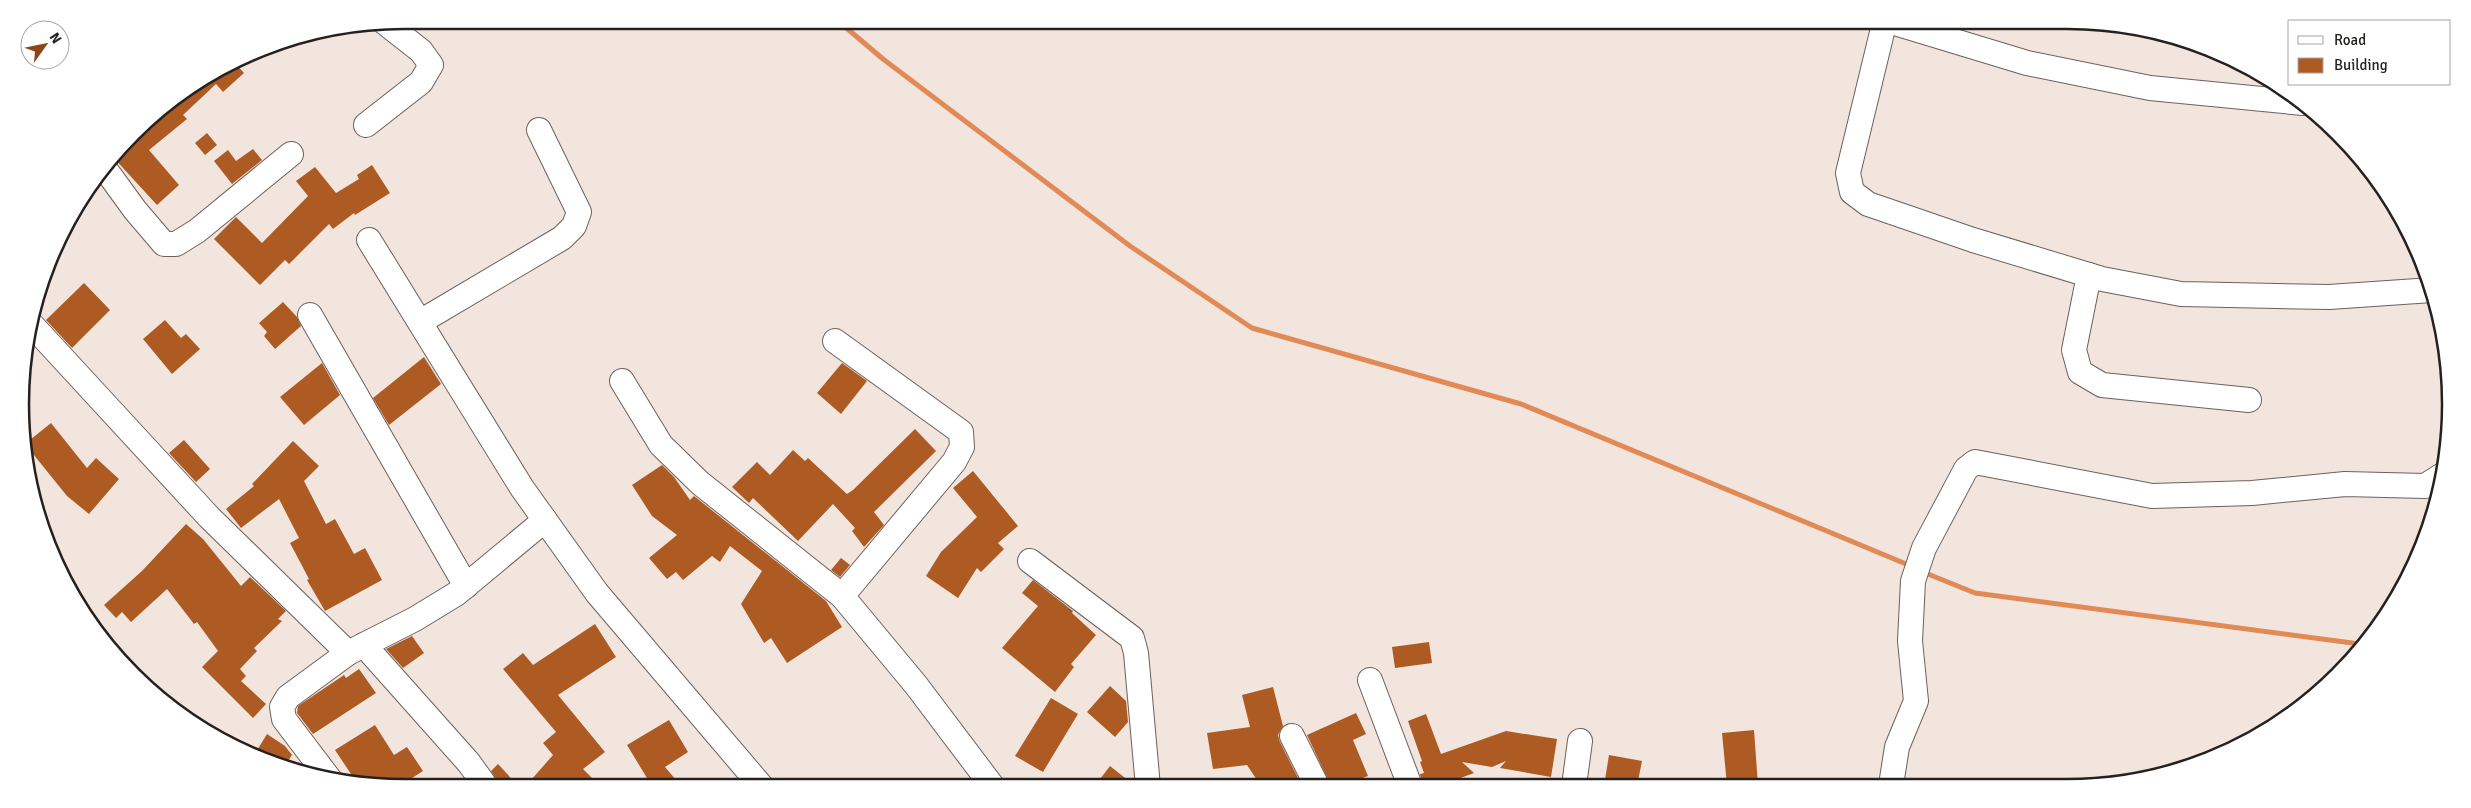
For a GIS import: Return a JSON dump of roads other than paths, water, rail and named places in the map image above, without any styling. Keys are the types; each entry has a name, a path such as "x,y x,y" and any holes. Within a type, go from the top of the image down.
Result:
{"street":[{"path":"366,125 421,82 431,64 421,51 393,29"},
{"path":"1883,29 1848,173 1852,192 1868,204 1973,240 2089,275 2182,294 2329,297 2424,291"},
{"path":"1915,29 2027,63 2150,88 2289,102"},
{"path":"420,322 562,238 574,226 579,212 540,130"},
{"path":"108,173 135,210 164,244 176,244 197,230 291,154"},
{"path":"369,240 522,488 597,593 755,779"},
{"path":"2089,275 2074,350 2080,372 2102,385 2249,400"},
{"path":"310,316 466,586"},
{"path":"36,330 209,517 356,649 469,763 481,779"},
{"path":"835,341 961,432 962,447 954,462 842,596"},
{"path":"622,381 661,445 700,483 842,596 916,685 987,779"},
{"path":"1892,779 1897,747 1916,701 1910,641 1913,581 1924,548 1966,469 1976,462 2152,496 2252,493 2344,484 2426,486 2434,481"},
{"path":"323,770 284,719 282,707 288,696 356,649 415,619 466,586 545,520"},
{"path":"1030,561 1132,638 1136,653 1147,779"},
{"path":"1370,680 1407,779"},
{"path":"1292,736 1314,779"},
{"path":"1575,779 1580,741"}],"waterway":[{"path":"848,29 883,59 1130,246 1252,328 1521,404 1911,566"},
{"path":"1923,572 1975,593 2355,643"}]}
